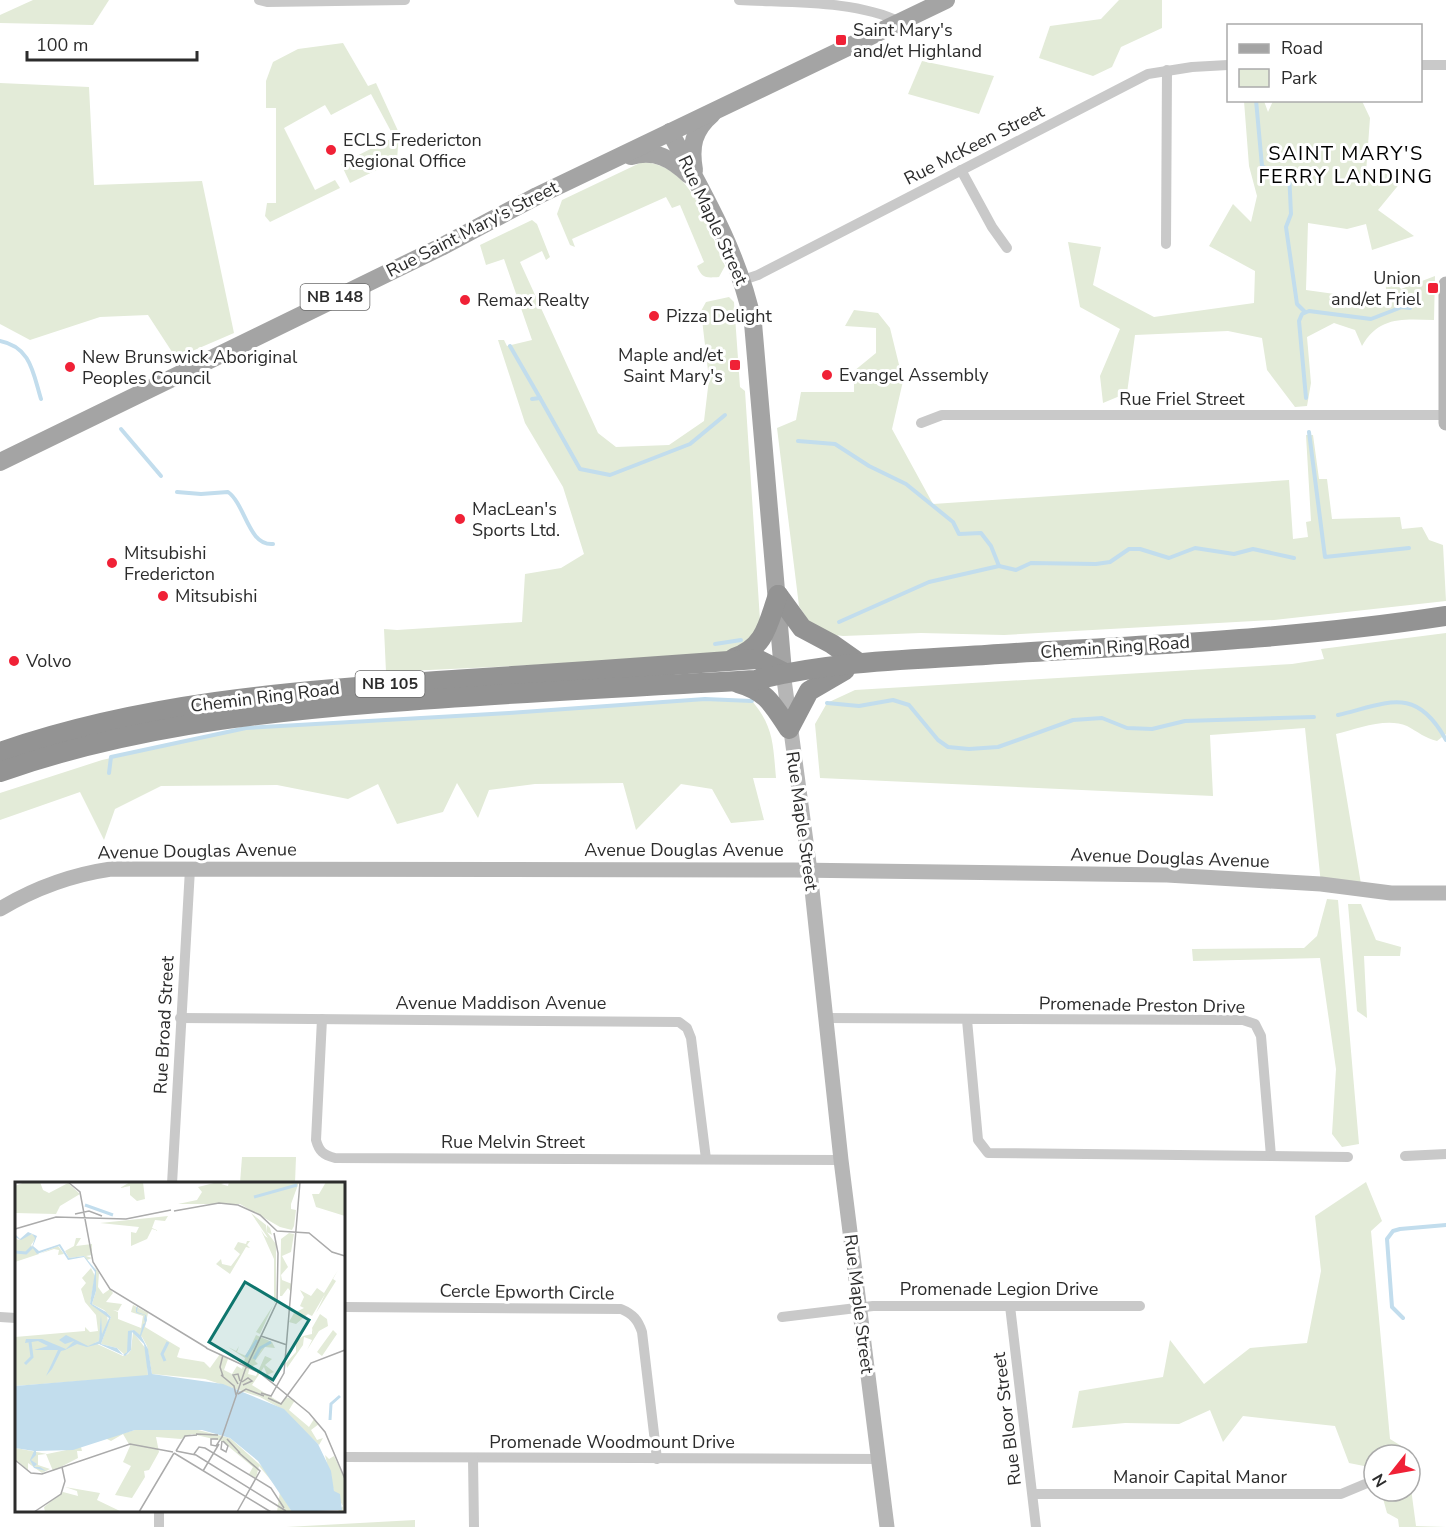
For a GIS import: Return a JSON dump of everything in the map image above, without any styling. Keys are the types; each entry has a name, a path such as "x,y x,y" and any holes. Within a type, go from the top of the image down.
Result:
{"highway":[{"path":"722,662 744,654 760,643 778,595"},
{"path":"732,681 756,688 767,696 789,729 809,691 859,663 832,644 802,628 778,595"},
{"name":"Chemin Ring Road","path":"0,772 119,739 205,721 301,709 449,697 756,680 783,672 859,663 1276,637 1439,617"},
{"name":"Chemin Ring Road","path":"0,752 109,722 198,704 301,690 757,659 783,672"}],"main road":[{"name":"Rue Saint Mary's Street","path":"0,462 608,162 946,0"},
{"path":"697,183 693,140 696,131 713,113"},
{"name":"Rue Maple Street","path":"670,132 724,236 743,280 753,323 783,672"},
{"path":"608,162 638,154 661,156 676,164 697,183"}],"street":[{"path":"259,0 267,3 405,0"},
{"path":"738,0 860,7 883,13 900,22"},
{"name":"Rue McKeen Street","path":"743,280 758,275 1148,74 1167,70 1227,65"},
{"path":"1422,65 1446,65"},
{"path":"1166,244 1167,70"},
{"path":"961,170 992,227 1007,248"},
{"path":"1445,419 1446,284"},
{"name":"Rue Friel Street","path":"921,423 942,415 1445,419"},
{"name":"Rue Maple Street","path":"783,672 810,871 841,1160 887,1527"},
{"name":"Avenue Douglas Avenue","path":"0,909 35,889 85,873 111,869 810,871 1167,875 1321,884 1391,893 1446,893"},
{"name":"Rue Broad Street","path":"172,1182 190,869"},
{"name":"Avenue Maddison Avenue","path":"180,1018 668,1019 679,1022 687,1028 691,1038 706,1159"},
{"name":"Promenade Preston Drive","path":"826,1018 1233,1019 1255,1024 1261,1036 1271,1156"},
{"name":"Rue Melvin Street","path":"322,1019 316,1140 325,1156 335,1158 841,1160"},
{"path":"967,1020 978,1140 988,1153 1348,1157"},
{"path":"1405,1156 1446,1154"},
{"name":"Promenade Legion Drive","path":"782,1317 873,1305 1140,1306"},
{"name":"Rue Bloor Street","path":"1010,1306 1036,1527"},
{"name":"Cercle Epworth Circle","path":"345,1307 621,1309 630,1312 639,1321 642,1332 657,1459"},
{"path":"0,1317 15,1318"},
{"name":"Promenade Woodmount Drive","path":"345,1457 880,1459"},
{"path":"473,1458 474,1527"},
{"name":"Manoir Capital Manor","path":"1033,1494 1341,1494 1362,1485"}],"green space":[{"path":"33,0 109,0 93,25 0,23 0,15"},
{"path":"1119,0 1162,0 1162,28 1121,47 1112,67 1093,76 1039,58 1050,26 1101,19"},
{"path":"343,43 368,86 376,83 399,133 397,160 350,183 341,164 394,137 371,94 331,115 325,105 284,128 315,190 335,180 340,188 270,222 265,216 267,203 276,203 276,108 266,108 266,81 273,62 298,49"},
{"path":"922,61 994,76 979,114 908,94"},
{"path":"0,83 89,87 94,185 202,181 234,333 176,358 148,315 100,317 30,340 0,324"},
{"path":"1244,102 1264,102 1268,112 1273,102 1362,102 1370,118 1366,173 1410,171 1378,210 1414,236 1372,250 1366,224 1347,229 1308,223 1306,290 1349,296 1387,307 1385,271 1401,289 1435,276 1434,320 1412,319 1384,324 1369,336 1362,346 1355,330 1334,323 1307,337 1311,383 1307,406 1295,407 1267,370 1262,338 1228,331 1135,335 1127,393 1103,403 1100,376 1120,329 1080,307 1068,242 1101,247 1093,285 1154,317 1254,303 1255,271 1209,246 1233,204 1251,222 1257,196 1249,166"},
{"path":"642,162 659,165 674,173 686,185 704,216 725,266 719,277 702,275 697,266 704,262 680,205 672,208 666,197 572,239 575,247 570,245 557,214 562,200"},
{"path":"532,220 537,224 550,257 546,260 542,251 520,262 598,433 616,447 669,445 704,421 709,379 701,311 706,302 729,297 734,302 740,387 745,391 760,620 756,639 724,656 386,672 384,629 522,622 525,574 561,568 584,554 563,487 525,423 498,340 504,340 507,346 532,340 504,259 486,265 480,245"},
{"path":"854,310 878,313 890,328 903,381 892,429 933,504 1289,480 1293,539 1308,537 1306,522 1311,521 1306,435 1313,435 1319,479 1327,479 1332,519 1400,517 1402,529 1422,527 1429,540 1443,545 1446,601 1274,620 1004,635 921,633 843,636 827,634 811,625 799,606 777,428 796,420 801,392 854,392 854,371 876,353 876,328 845,326"},
{"path":"1446,633 1446,734 1437,741 1407,726 1381,723 1336,734 1362,890 1321,884 1305,728 1210,735 1213,796 820,778 815,724 827,703 855,690 1292,664 1324,659 1321,649"},
{"path":"705,699 752,701 765,719 771,737 776,778 753,778 764,820 731,823 712,789 681,784 636,830 623,783 535,784 489,790 478,818 457,783 443,812 397,824 378,784 348,799 277,785 161,786 115,809 104,840 80,792 0,820 0,793 102,760 246,728"},
{"path":"1327,899 1338,900 1359,1144 1342,1147 1332,1134 1336,1069 1320,958 1193,961 1192,949 1304,948 1317,936"},
{"path":"1348,904 1361,904 1376,940 1401,947 1400,956 1364,956 1367,1018 1357,1011"},
{"path":"242,1157 296,1157 295,1182 240,1182"},
{"path":"1366,1182 1382,1221 1371,1231 1390,1439 1396,1443 1362,1443 1362,1466 1349,1463 1335,1426 1243,1416 1223,1442 1210,1410 1179,1424 1125,1423 1072,1428 1079,1391 1163,1377 1170,1340 1204,1384 1250,1348 1307,1343 1321,1271 1315,1216"},
{"path":"1384,1503 1413,1503 1416,1526 1446,1527 1399,1527 1398,1519 1387,1513"},
{"path":"415,1520 415,1527 286,1527"}],"waterway":[{"path":"1256,102 1262,166 1268,170"},
{"path":"1280,171 1289,172 1291,214 1286,227 1297,304 1305,312"},
{"path":"1306,398 1299,321 1302,314 1309,311 1371,319 1402,307 1410,308"},
{"path":"0,341 18,349 29,362 41,399"},
{"path":"510,346 540,398"},
{"path":"532,399 540,398 580,469 610,475 690,444 725,415"},
{"path":"121,429 161,476"},
{"path":"1309,432 1325,557 1409,548"},
{"path":"798,441 835,444 869,466 906,484 953,522 959,534 981,533 991,546 999,566 1016,570 1031,563 1096,564 1110,562 1129,549 1140,549 1169,558 1195,548 1234,554 1253,549 1294,558"},
{"path":"177,492 201,494 228,492 234,498 258,539 273,544"},
{"path":"839,622 929,582 999,566"},
{"path":"715,644 741,640"},
{"path":"109,773 111,757 246,728 705,699 752,701"},
{"path":"827,703 859,706 893,700 909,705 938,740 948,747 969,749 998,747 1073,720 1102,718 1127,728 1152,729 1185,721 1314,717"},
{"path":"1338,715 1386,703 1400,702 1424,711 1446,740"},
{"path":"1403,1318 1392,1307 1387,1239 1393,1231 1400,1229 1446,1225"}],"place":[{"name":"Saint Mary's and/et Highland","path":"841,40"},
{"name":"ECLS Fredericton Regional Office","path":"331,150"},
{"name":"Union and/et Friel","path":"1433,288"},
{"name":"Remax Realty","path":"465,300"},
{"name":"Pizza Delight","path":"654,316"},
{"name":"Maple and/et Saint Mary's","path":"735,365"},
{"name":"New Brunswick Aboriginal Peoples Council","path":"70,367"},
{"name":"Evangel Assembly","path":"827,375"},
{"name":"MacLean's Sports Ltd.","path":"460,519"},
{"name":"Mitsubishi Fredericton","path":"112,563"},
{"name":"Mitsubishi","path":"163,596"},
{"name":"Volvo","path":"14,661"}],"district":[{"name":"SAINT MARY'S FERRY LANDING","path":"1346,164"}]}
